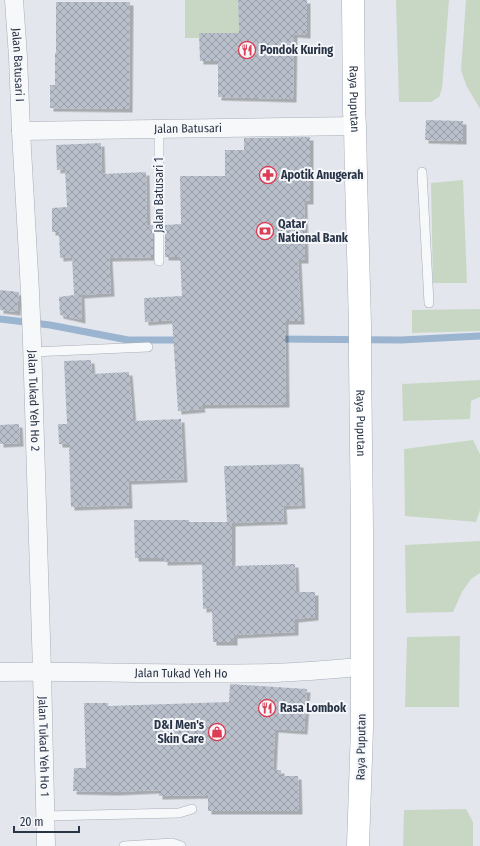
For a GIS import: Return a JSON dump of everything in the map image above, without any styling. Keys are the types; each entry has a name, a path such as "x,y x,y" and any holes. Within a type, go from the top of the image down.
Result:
{"main road":[{"name":"Raya Puputan","path":"354,0 353,96 356,126 362,513 362,728 358,846"}],"street":[{"name":"Jalan Batusari I","path":"14,0 21,131"},
{"name":"Jalan Batusari","path":"21,131 356,126"},
{"name":"Jalan Tukad Yeh Ho 2","path":"21,131 30,292 42,672"},
{"name":"Jalan Tukad Yeh Ho","path":"0,672 272,673 362,667"},
{"name":"Jalan Tukad Yeh Ho 1","path":"42,672 46,846"}],"lane":[{"name":"Jalan Batusari 1","path":"159,129 160,261"},
{"path":"422,172 429,303"},
{"path":"32,347 148,347"},
{"path":"45,816 179,813 192,809"},
{"path":"124,846 172,843 181,846"}],"green space":[{"path":"185,0 238,0 239,33 200,33 199,38 185,38"},
{"path":"396,0 449,0 442,89 439,97 431,102 399,102"},
{"path":"466,0 480,0 480,109 466,85 461,70"},
{"path":"463,180 467,283 433,283 431,183"},
{"path":"480,309 480,331 412,333 412,310"},
{"path":"480,380 480,397 471,401 470,419 403,421 402,384"},
{"path":"473,440 480,454 480,510 476,522 405,516 404,449"},
{"path":"480,541 480,573 471,579 462,592 453,612 406,613 405,545"},
{"path":"460,636 459,707 405,707 407,637"},
{"path":"466,809 473,822 473,846 403,846 404,810"}],"building":[{"name":"Pondok Kuring","path":"238,0 307,0 307,35 294,34 293,99 218,97 218,61 200,61 199,33 239,33"},
{"path":"56,2 130,2 129,109 50,108 50,85 55,85"},
{"path":"426,120 463,121 463,141 425,140"},
{"path":"310,137 310,201 304,201 305,260 298,260 301,321 285,321 286,404 201,405 202,409 178,411 172,320 145,322 144,298 182,296 180,257 165,257 165,225 181,224 180,176 225,176 225,150 244,150 244,138"},
{"path":"101,143 102,174 146,172 147,226 153,225 153,257 109,258 111,293 81,295 82,320 60,315 59,297 74,295 72,257 60,258 59,232 52,232 52,208 67,207 65,169 57,170 56,145"},
{"path":"0,290 19,292 17,312 0,310"},
{"path":"91,360 92,374 129,372 133,421 181,419 184,479 128,481 129,505 71,507 69,444 59,444 58,424 67,424 64,361"},
{"path":"19,424 20,443 0,444 0,425"},
{"path":"300,464 302,505 283,506 284,521 232,523 232,566 295,564 296,592 315,592 315,617 295,619 295,632 234,635 234,642 213,642 212,608 203,609 202,561 164,562 164,558 135,558 134,520 227,522 224,466"},
{"path":"230,684 307,689 304,731 275,729 273,770 281,770 281,776 298,776 299,811 208,811 208,795 159,796 159,790 114,792 73,791 74,768 86,768 84,703 108,703 108,706 229,702"}],"waterway":[{"path":"0,319 50,325 128,340 182,340"},
{"path":"276,339 401,340 480,336"}],"place":[{"name":"Pondok Kuring","path":"247,50"},
{"name":"Apotik Anugerah","path":"268,175"},
{"name":"Qatar National Bank","path":"265,231"},
{"name":"Rasa Lombok","path":"267,708"},
{"name":"D&I Men's Skin Care","path":"217,732"}]}
